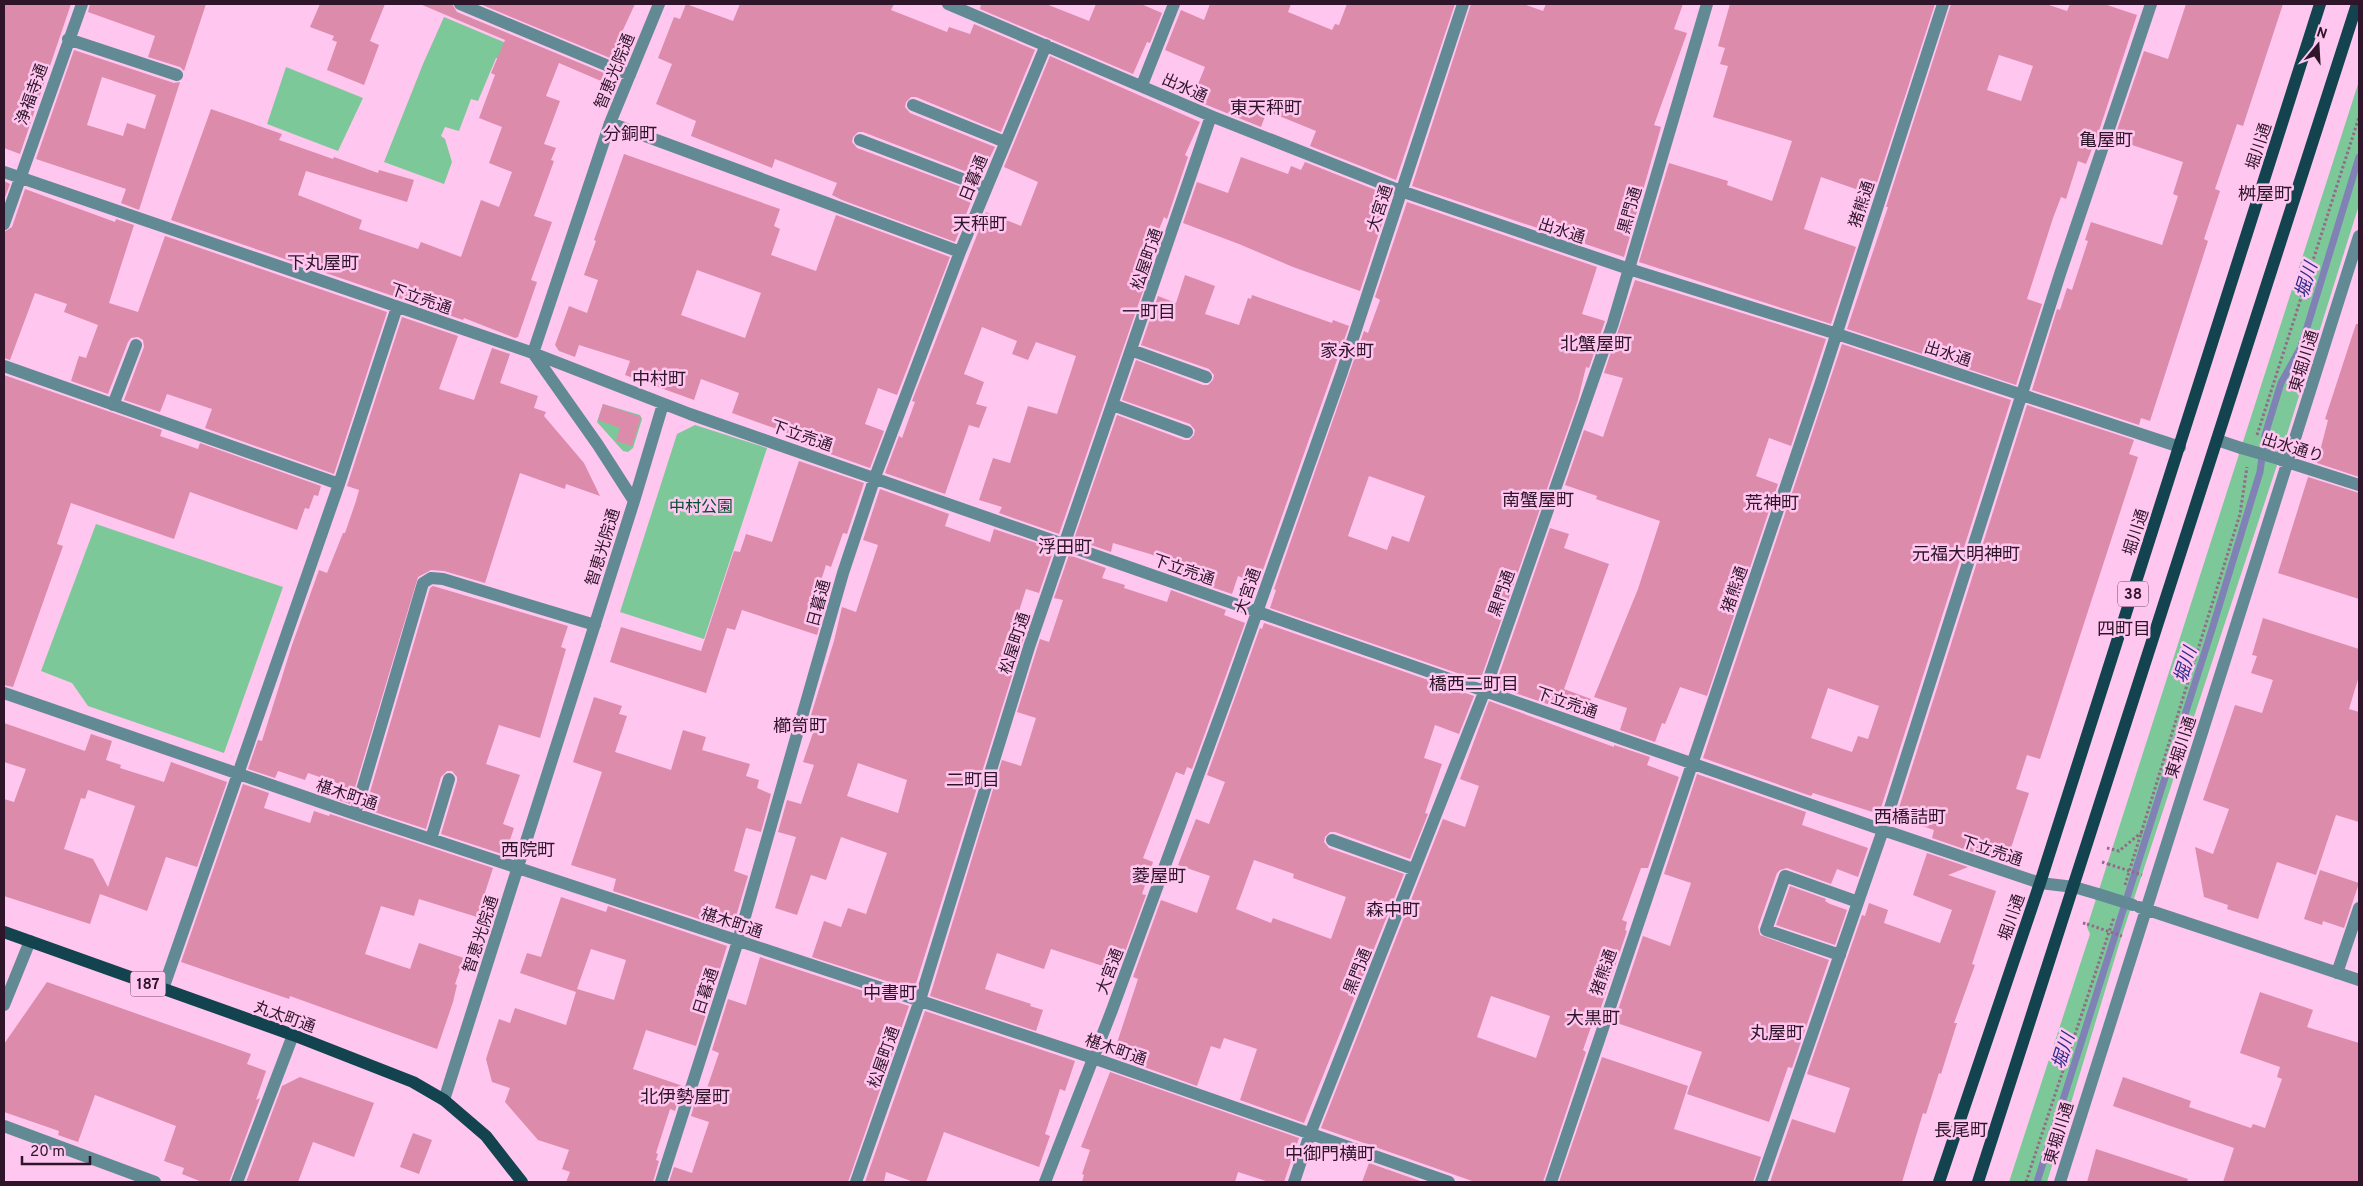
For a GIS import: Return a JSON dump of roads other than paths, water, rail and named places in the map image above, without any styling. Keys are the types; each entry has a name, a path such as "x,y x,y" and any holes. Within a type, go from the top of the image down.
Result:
{"main road":[{"name":"堀川通","path":"1939,1182 2040,883 2320,4"},
{"name":"38","path":"1978,1182 2357,4"},
{"name":"丸太町通","path":"4,932 293,1035 413,1082 444,1100 486,1136 522,1182"}],"street":[{"name":"浄福寺通","path":"4,224 82,4"},
{"path":"460,4 630,75"},
{"name":"智恵光院通","path":"444,1100 634,501 598,444 533,353 610,123 659,4"},
{"name":"出水通","path":"948,4 1211,116 1401,192 1628,268 2180,446"},
{"path":"1142,85 1174,4"},
{"name":"大宮通","path":"1045,1182 1171,851 1342,372 1463,4"},
{"name":"黒門通","path":"1294,1182 1310,1134 1484,690 1613,323 1707,4"},
{"name":"猪熊通","path":"1551,1182 1836,334 1943,4"},
{"path":"1761,1182 1882,830 2022,395 2151,4"},
{"path":"68,39 177,75"},
{"name":"日暮通","path":"661,1182 738,941 843,573 875,477 960,252 1046,45"},
{"path":"913,105 1005,142"},
{"name":"松屋町通","path":"856,1182 920,1000 1026,656 1211,116"},
{"path":"610,123 960,252"},
{"path":"860,140 986,188"},
{"name":"下立売通","path":"4,172 533,353 662,404 1882,830 2040,883 2074,887 2146,909 2359,980"},
{"name":"東堀川通","path":"2060,1182 2284,461 2359,236"},
{"path":"163,989 339,484 397,308"},
{"path":"113,405 136,345"},
{"path":"1131,350 1206,377"},
{"path":"4,366 339,484"},
{"path":"634,501 662,404"},
{"path":"1113,405 1187,432"},
{"name":"出水通り","path":"2217,440 2359,485"},
{"path":"355,814 423,583 431,578 443,579 595,625"},
{"name":"椹木町通","path":"4,693 238,775 1093,1058 1449,1182"},
{"path":"431,839 449,779"},
{"path":"1332,840 1413,869"},
{"path":"1840,955 1766,930 1784,876 1858,902"},
{"path":"2338,973 2359,908"},
{"path":"4,1006 30,941"},
{"path":"236,1182 293,1035"},
{"path":"4,1126 155,1182"}],"waterway":[{"name":"堀川","path":"2037,1182 2213,626 2260,472 2265,435 2281,383 2301,347 2359,157"}],"district":[{"name":"東天秤町","path":"1266,108"},
{"name":"分銅町","path":"630,134"},
{"name":"亀屋町","path":"2106,140"},
{"name":"桝屋町","path":"2265,194"},
{"name":"天秤町","path":"980,224"},
{"name":"下丸屋町","path":"323,263"},
{"name":"一町目","path":"1149,312"},
{"name":"北蟹屋町","path":"1596,344"},
{"name":"家永町","path":"1347,351"},
{"name":"中村町","path":"659,379"},
{"name":"南蟹屋町","path":"1538,500"},
{"name":"荒神町","path":"1772,503"},
{"name":"浮田町","path":"1065,547"},
{"name":"元福大明神町","path":"1966,554"},
{"name":"四町目","path":"2124,629"},
{"name":"橋西二町目","path":"1474,684"},
{"name":"櫛笥町","path":"800,726"},
{"name":"二町目","path":"973,780"},
{"name":"西橋詰町","path":"1910,817"},
{"name":"西院町","path":"528,850"},
{"name":"菱屋町","path":"1159,876"},
{"name":"森中町","path":"1393,910"},
{"name":"中書町","path":"890,993"},
{"name":"大黒町","path":"1593,1018"},
{"name":"丸屋町","path":"1777,1033"},
{"name":"北伊勢屋町","path":"685,1097"},
{"name":"長尾町","path":"1961,1130"},
{"name":"中御門横町","path":"1330,1154"}],"park label":[{"name":"中村公園","path":"701,506"}]}
